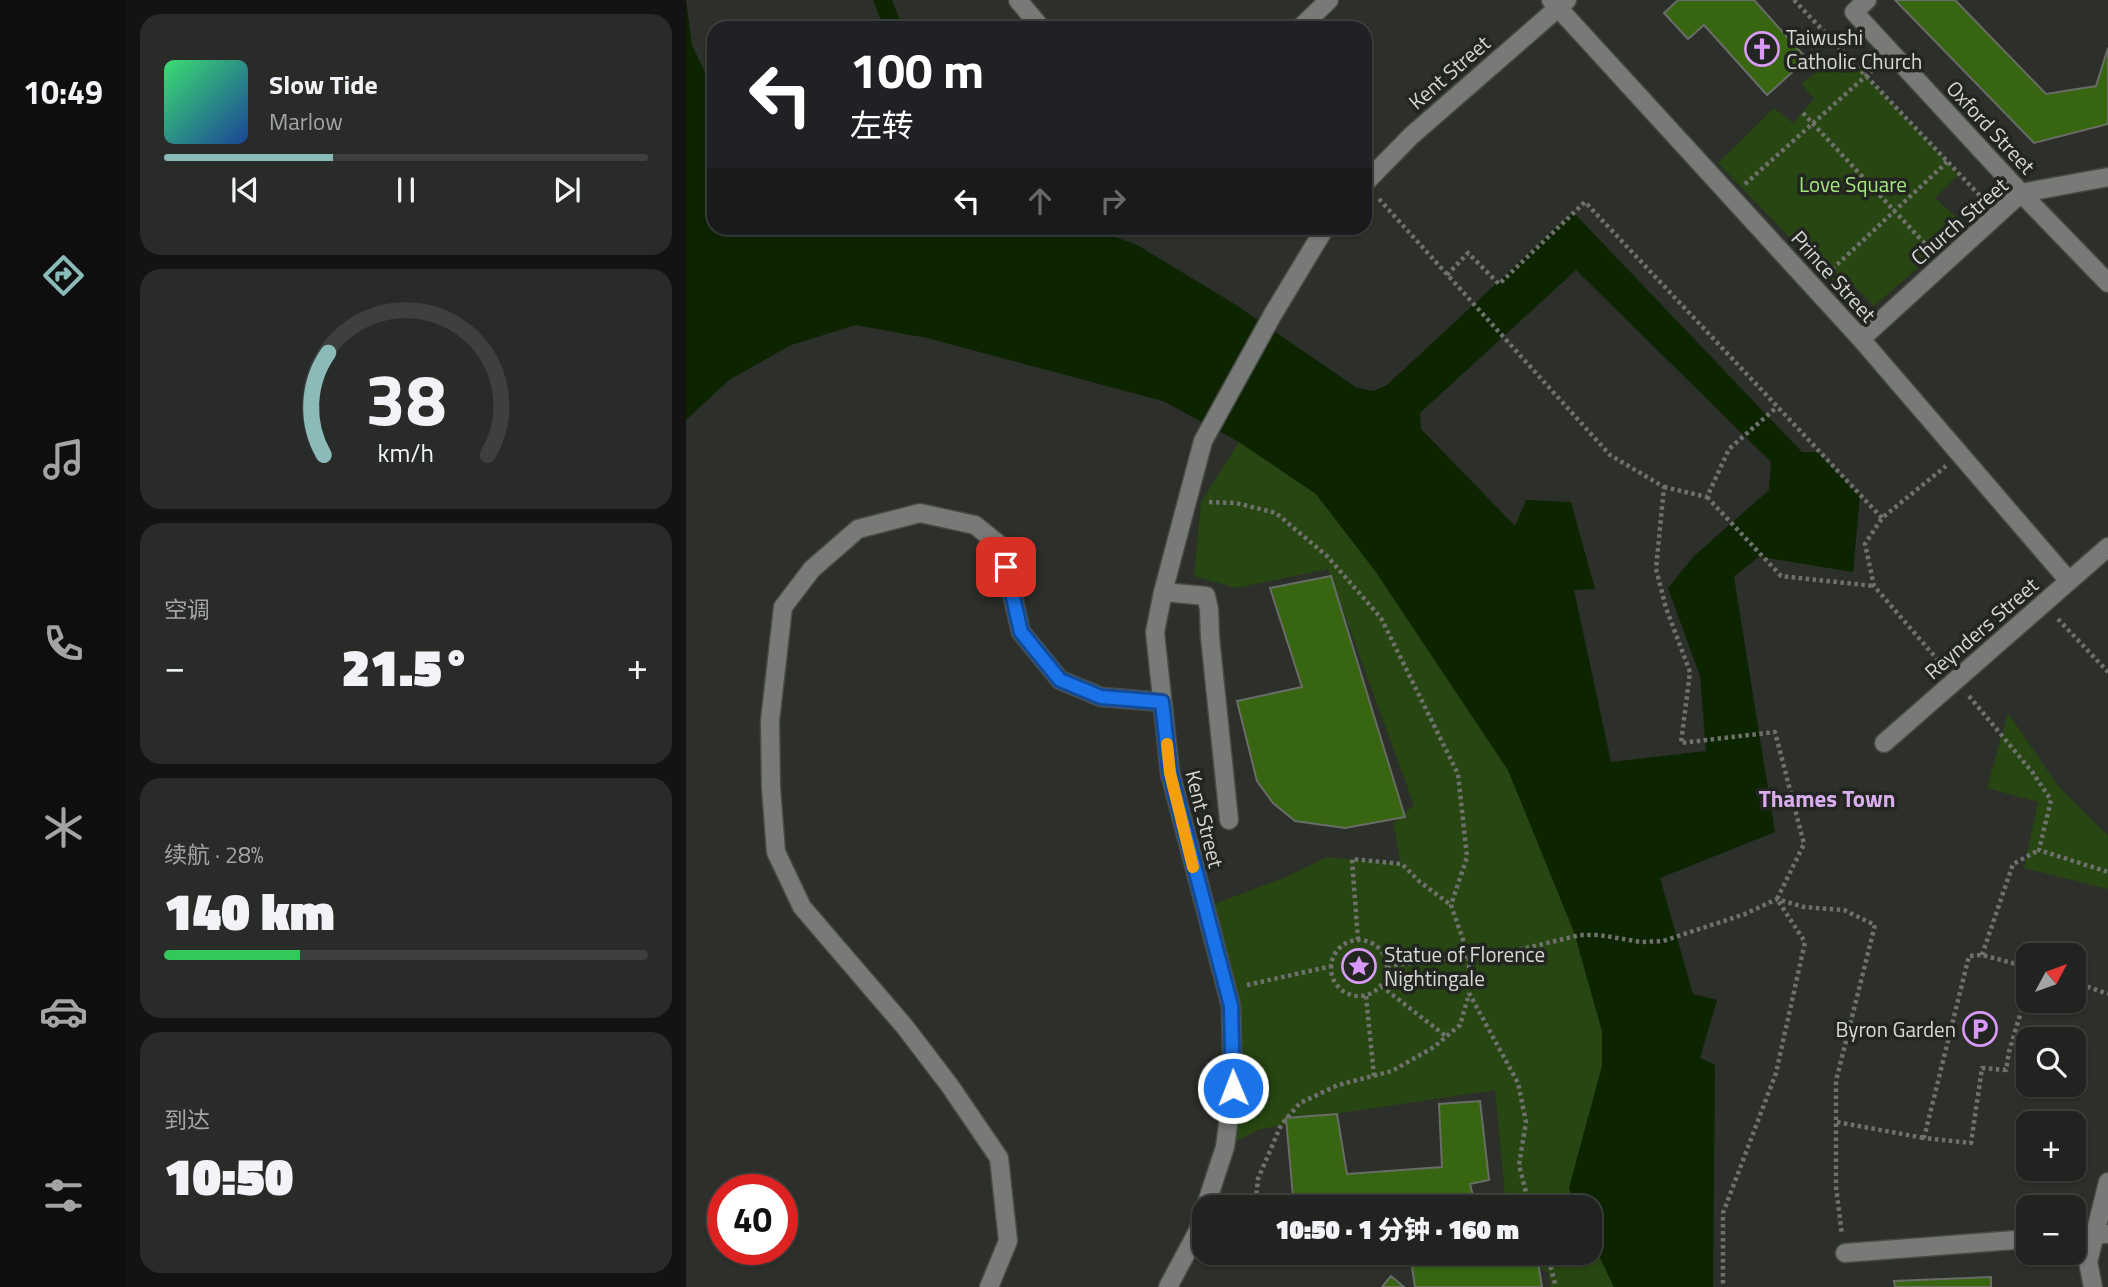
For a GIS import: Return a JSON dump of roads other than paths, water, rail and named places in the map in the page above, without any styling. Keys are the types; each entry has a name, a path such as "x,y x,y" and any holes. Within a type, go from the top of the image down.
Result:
{"street":[{"path":"1018,0 1035,21"},
{"path":"1307,21 1329,0"},
{"name":"Oxford Street","path":"1867,0 1854,12 2108,283"},
{"name":"Kent Street","path":"1372,186 1411,136 1559,3"},
{"name":"Prince Street","path":"1559,3 1861,339 2069,581"},
{"name":"Church Street","path":"1861,339 2021,193 2108,177"},
{"name":"Kent Street","path":"1209,1195 1225,1146 1233,1088 1231,1006 1170,773 1156,632 1163,592 1203,441 1273,314 1321,235"},
{"path":"989,1287 1008,1241 999,1158 950,1086 905,1027 802,907 776,852 771,788 771,721 783,607 812,569 858,529 920,513 975,525 1001,545 1021,632 1060,680 1101,697 1162,702"},
{"name":"Reynders Street","path":"1884,743 2108,547"},
{"path":"1163,592 1206,596 1229,820"},
{"path":"2093,1287 2088,1262 2101,1234 2108,1182"},
{"path":"1845,1253 2016,1240"},
{"name":"Kent Street","path":"1168,1287 1192,1242"}],"waterway":[{"path":"1702,585 1771,529"}],"place":[{"name":"Taiwushi Catholic Church","path":"1762,49"},
{"name":"Statue of Florence Nightingale","path":"1359,966"},
{"name":"Byron Garden","path":"1980,1029"}],"district":[{"name":"Thames Town","path":"1827,798"}],"park label":[{"name":"Love Square","path":"1853,184"}]}
